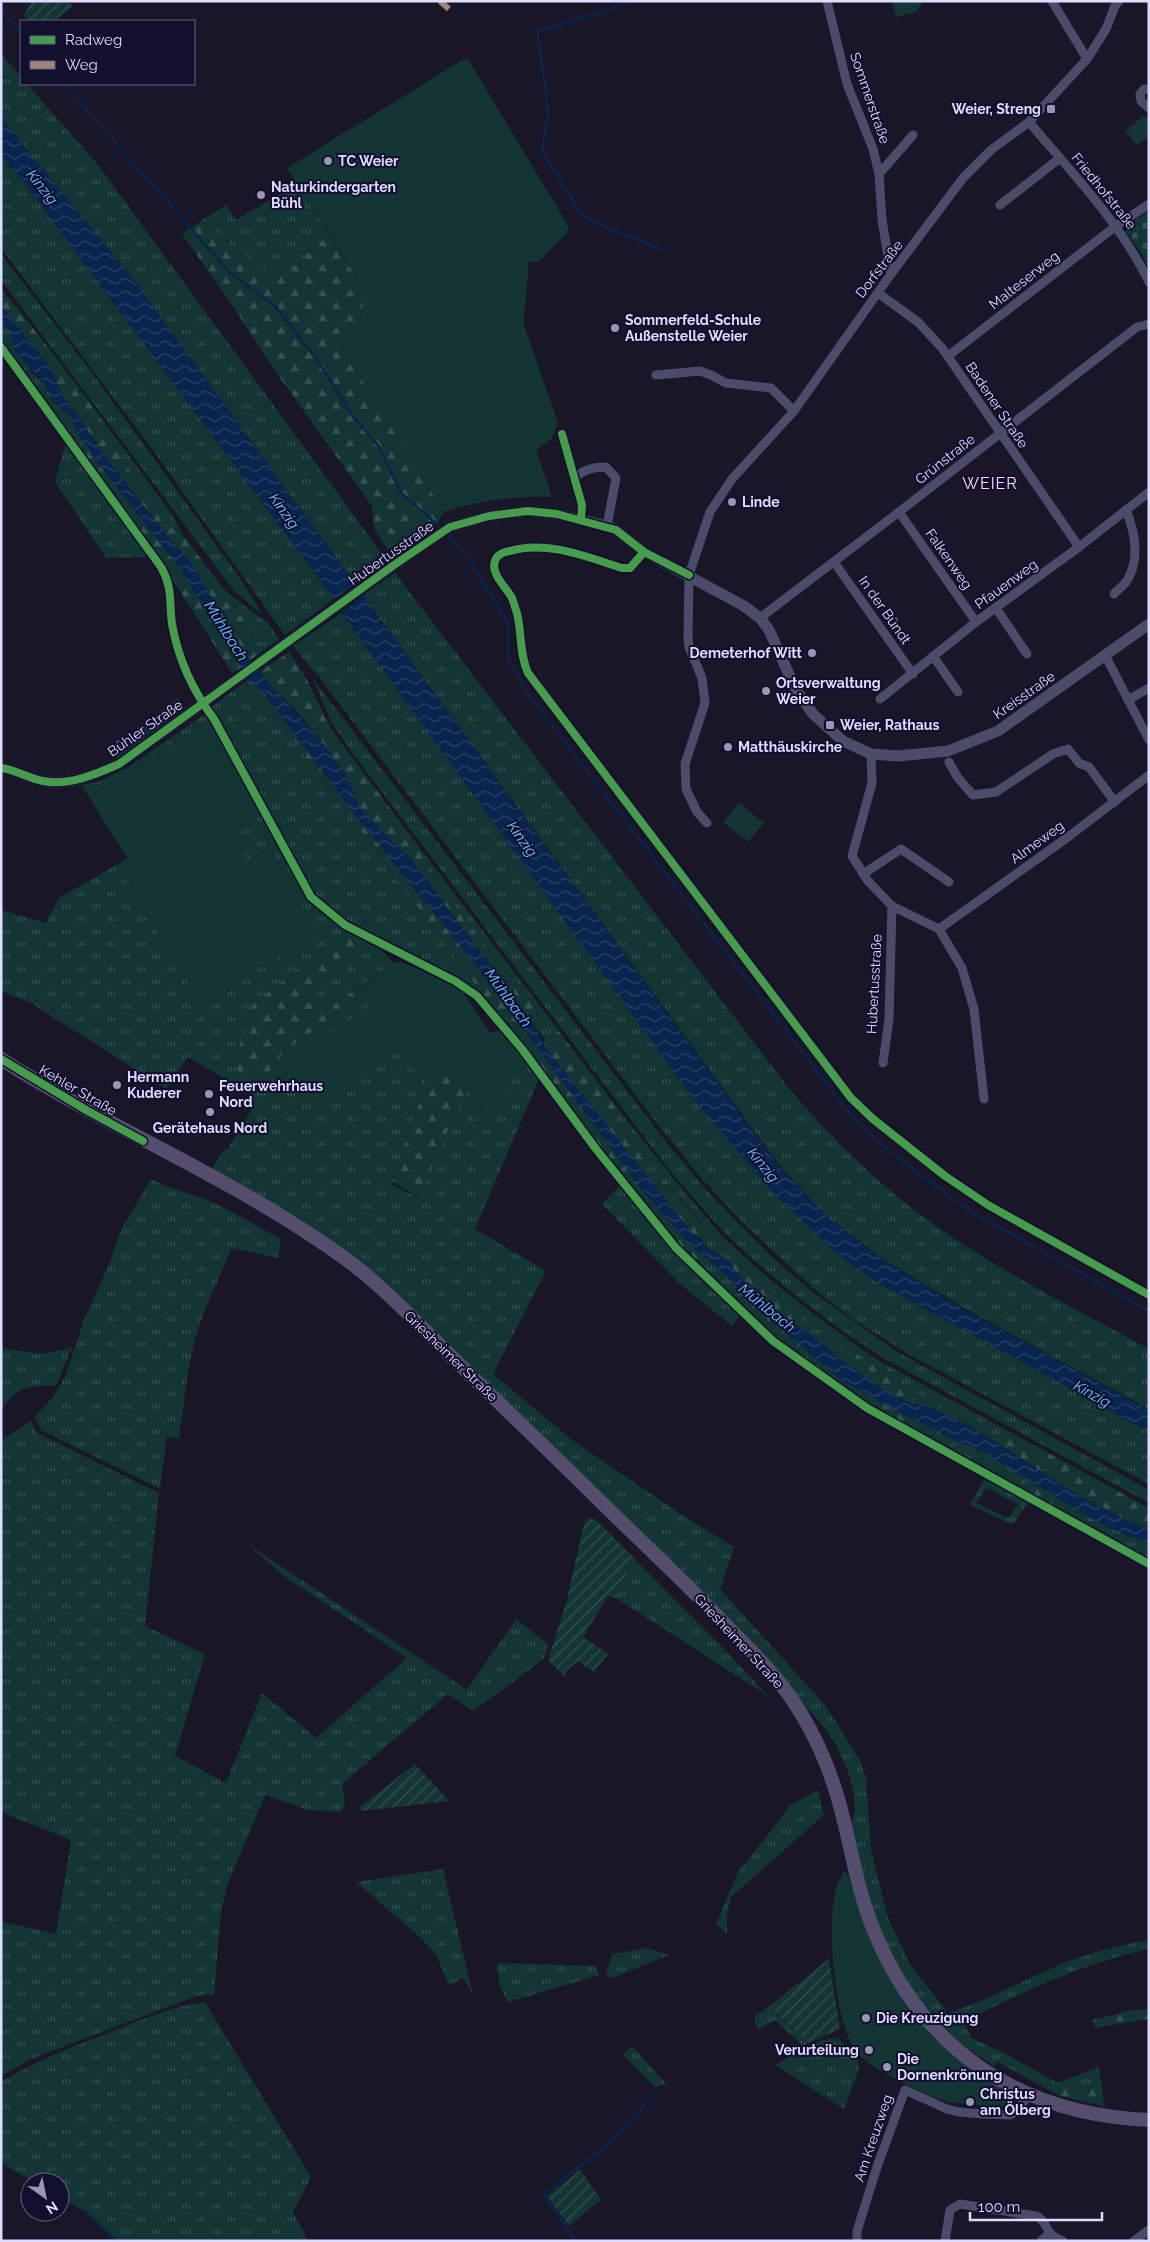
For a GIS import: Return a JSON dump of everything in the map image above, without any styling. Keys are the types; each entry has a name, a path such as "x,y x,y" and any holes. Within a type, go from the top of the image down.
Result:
{"main road":[{"name":"Kehler Straße","path":"1,1059 86,1110 234,1188"},
{"name":"Griesheimer Straße","path":"234,1188 301,1229 371,1278 694,1592 778,1681 808,1724 835,1788 852,1860 869,1917 884,1952 922,2014 944,2039 977,2066 1029,2096 1056,2105 1099,2115 1149,2120"}],"street":[{"name":"Sommerstraße","path":"827,1 847,84 873,148 879,174 882,220 892,274"},
{"path":"1052,1 1087,59"},
{"name":"Dorfstraße","path":"707,823 697,812 686,789 686,764 705,703 702,678 688,637 689,575 710,512 720,496 794,411 963,178 991,150 1029,122 1087,59 1106,29 1115,6 1119,1"},
{"path":"1149,89 1144,89 1140,94 1141,101 1149,108"},
{"name":"Friedhofstraße","path":"1029,122 1116,226 1136,254 1149,282"},
{"name":"Sommerstraße","path":"879,174 913,135"},
{"path":"1000,205 1060,158"},
{"name":"Malteserweg","path":"948,356 1116,226 1149,204"},
{"name":"Badener Straße","path":"878,293 918,322 948,356 1079,547"},
{"name":"Grünstraße","path":"760,618 1137,327 1149,324"},
{"path":"656,375 700,371 726,383 771,388 794,411"},
{"path":"581,520 582,506 575,478 578,474 596,466 606,467 616,478 607,526"},
{"name":"Pfauenweg","path":"880,699 976,622 1079,547 1149,492"},
{"path":"1114,594 1128,580 1135,556 1134,530 1126,510"},
{"name":"Hubertusstraße","path":"286,642 450,527 489,516 528,511 556,514 607,526 616,530 644,552 744,606 760,618 769,630 796,690 814,714 843,740 871,754"},
{"name":"Falkenweg","path":"899,512 976,622"},
{"name":"In der Bündt","path":"834,562 913,674"},
{"path":"996,608 1027,654"},
{"name":"Kreisstraße","path":"871,754 898,756 948,751 998,731 1149,624"},
{"name":"Bühler Straße","path":"1,768 11,769 42,781 54,782 70,781 99,773 133,754 286,642"},
{"path":"1105,655 1149,740"},
{"path":"933,656 958,692"},
{"path":"1128,700 1149,688"},
{"path":"949,762 958,778 973,796 996,792 1053,754 1068,750 1079,763 1089,767 1115,802"},
{"path":"871,754 872,783 852,856 863,874 892,906 939,929 962,968 974,1009 984,1099"},
{"name":"Almeweg","path":"939,929 1115,802 1149,775"},
{"path":"863,874 901,849 949,882"},
{"name":"Hubertusstraße","path":"882,1063 889,1019 892,906"},
{"name":"Am Kreuzweg","path":"857,2241 857,2231 877,2167 905,2090 947,2109 982,2114 1010,2115 1016,2112 1029,2096"},
{"path":"945,2241 950,2210 960,2204 1042,2218 1049,2234 1063,2241"},
{"path":"1134,2241 1149,2230"},
{"path":"1041,2241 1049,2234"}],"green space":[{"path":"32,1 67,1 73,6 55,20 27,20 24,15"},
{"path":"892,1 924,1 916,12 896,17"},
{"path":"1,54 20,76 20,85 28,85 99,166 387,561 355,584 133,279 1,118"},
{"path":"468,59 566,222 569,231 538,262 529,262 524,316 524,325 558,423 552,438 536,450 552,497 498,500 471,504 444,512 339,343 358,331 366,292 287,168 461,61"},
{"path":"1143,116 1149,118 1149,137 1137,145 1125,131"},
{"path":"1,155 26,185 334,599 285,635 155,453 1,248"},
{"path":"297,184 328,233 298,264 272,277 201,221 226,205 236,220"},
{"path":"1149,211 1149,269 1140,251 1126,232 1127,225"},
{"path":"201,221 272,277 298,264 328,233 366,292 358,331 339,343 444,512 437,524 392,556 374,529 372,506 278,375 182,234"},
{"path":"1,254 90,370 237,574 263,615 235,592 1,280"},
{"path":"1,288 99,415 134,478 165,511 231,599 244,620 260,653 249,661 189,560 168,537 105,456 62,396 50,367 1,306"},
{"path":"1,322 11,334 32,373 44,383 53,402 69,414 76,430 86,443 83,445 86,461 69,434 1,343"},
{"path":"99,415 169,510 182,532 134,478"},
{"path":"67,439 152,557 106,558 55,482"},
{"path":"86,443 98,463 181,570 243,666 232,673 171,577 86,461 83,445"},
{"path":"395,573 788,1087 808,1110 872,1175 895,1195 944,1231 1013,1275 1149,1349 1149,1409 969,1311 889,1263 825,1215 779,1165 363,595"},
{"path":"226,592 268,623 279,639 260,653 244,620"},
{"path":"342,613 453,765 843,1258 875,1281 1149,1432 1149,1484 908,1354 854,1320 813,1288 745,1225 701,1178 656,1122 319,677 293,646"},
{"path":"289,652 306,678 331,729 419,847 427,863 457,909 509,974 530,996 541,1016 533,1023 412,860 359,807 348,778 322,742 292,706 272,688 260,671"},
{"path":"249,679 260,688 359,820 483,974 643,1191 688,1243 711,1262 701,1272 667,1236 493,1008 281,723 256,693 249,691 244,683"},
{"path":"313,679 663,1138 706,1190 772,1257 811,1291 896,1351 1149,1490 1149,1503 885,1359 848,1335 812,1308 761,1267 734,1242 704,1211 667,1167 353,754 331,722"},
{"path":"244,683 249,691 256,693 281,723 493,1008 466,982 414,959 351,926 313,895 298,871 260,795 210,708"},
{"path":"178,698 185,708 117,758 111,750"},
{"path":"205,714 211,719 89,797 81,785 98,782 127,768"},
{"path":"211,719 263,812 231,832 248,861 270,848 317,933 201,1003 118,864 127,858 89,797"},
{"path":"739,803 764,823 748,842 723,822"},
{"path":"263,812 288,862 307,893 332,919 348,930 253,1004 246,1019 246,1030 232,1063 278,1058 285,1050 368,992 374,1003 314,1106 398,1048 410,1065 427,1081 391,1184 418,1198 466,1088 486,1116 499,1085 529,1064 539,1079 475,1229 546,1271 493,1374 572,1440 679,1513 734,1547 720,1589 825,1705 859,1758 866,1778 871,1850 888,1918 911,1966 948,2013 987,1998 1074,1959 1111,1948 1149,1940 1149,1949 1078,1970 1033,1988 966,2020 966,2027 971,2038 1004,2053 1058,2083 1098,2067 1102,2086 1063,2086 1060,2096 997,2062 994,2066 950,2037 899,1974 870,1907 850,1830 855,1810 853,1789 848,1771 835,1743 820,1722 423,1321 210,1172 224,1149 227,1150 254,1106 248,1102 252,1095 188,1057 166,1089 31,1003 1,991 1,910 46,923 59,898 118,864 201,1003 270,848 248,861 231,832"},
{"path":"419,847 559,1031 544,1039 533,1023 541,1016 530,996 509,974 457,909 427,863"},
{"path":"348,930 371,945 304,991 304,999 322,1013 364,984 368,992 285,1050 278,1058 276,1067 266,1073 255,1070 242,1076 232,1063 246,1030 246,1019 253,1004"},
{"path":"371,945 378,946 393,963 322,1013 304,999 304,991"},
{"path":"401,962 443,979 464,993 490,1033 500,1030 504,1033 529,1064 499,1085 509,1100 487,1117 466,1088 447,1069 437,1077 427,1081 410,1065 398,1049 314,1106 285,1066 374,1003 364,984 393,963"},
{"path":"559,1031 618,1109 614,1120 647,1164 647,1177 545,1047 544,1039"},
{"path":"447,1069 466,1088 419,1198 392,1181 427,1081 437,1077"},
{"path":"618,1109 722,1236 768,1278 874,1358 1008,1431 999,1444 970,1426 936,1410 937,1399 906,1392 871,1363 835,1341 823,1331 814,1338 806,1330 796,1326 802,1317 766,1288 734,1257 728,1261 708,1248 702,1240 701,1224 667,1181 655,1187 647,1177 647,1164 614,1120"},
{"path":"151,1179 216,1204 281,1239 278,1258 232,1248 197,1333 188,1372 179,1439 167,1436 160,1489 41,1430 35,1417 54,1396 66,1375 84,1320 109,1264 122,1228"},
{"path":"666,1181 701,1225 702,1240 693,1234 655,1187"},
{"path":"621,1184 669,1245 739,1316 732,1326 680,1284 602,1204"},
{"path":"734,1257 766,1288 802,1317 796,1326 759,1302 728,1261"},
{"path":"711,1262 728,1277 749,1302 809,1352 801,1363 755,1324 701,1272"},
{"path":"823,1330 835,1341 871,1363 906,1392 938,1399 936,1410 903,1400 865,1378 814,1338"},
{"path":"1,1348 41,1354 72,1348 56,1386 25,1388 19,1391 1,1409"},
{"path":"809,1352 839,1378 954,1440 950,1451 850,1396 801,1363"},
{"path":"31,1421 37,1433 159,1493 145,1626 205,1654 175,1756 226,1783 262,1693 316,1738 407,1658 284,1576 246,1543 467,1690 516,1619 549,1645 544,1658 536,1665 473,1711 448,1694 342,1784 345,1804 340,1812 308,1810 265,1795 227,1886 221,1913 214,1996 207,1994 194,1997 31,2059 1,2076 1,1921 56,1934 71,1840 1,1812 1,1440"},
{"path":"1008,1431 1149,1508 1149,1531 1081,1497 999,1444"},
{"path":"954,1440 983,1452 1030,1480 1024,1492 950,1451"},
{"path":"985,1478 1029,1501 1013,1525 970,1505","holes":["986,1488 1018,1504 1009,1518 976,1503"]},
{"path":"1030,1480 1097,1522 1092,1530 1024,1492"},
{"path":"589,1518 596,1520 633,1557 616,1598 608,1596 583,1637 608,1654 594,1672 578,1661 565,1672 565,1677 548,1660 567,1600 584,1523"},
{"path":"1097,1522 1149,1545 1149,1562 1092,1530"},
{"path":"633,1557 728,1653 768,1696 616,1598"},
{"path":"415,1764 449,1801 361,1811 360,1807"},
{"path":"818,1790 824,1815 731,1897 727,1914 727,1933 716,1924 738,1872 791,1805"},
{"path":"443,1869 473,1995 463,1978 449,1985 436,1955 421,1938 356,1882"},
{"path":"845,1871 849,1877 863,1921 893,1983 932,2037 1011,2096 1010,2107 964,2104 941,2100 885,2073 856,2052 850,2042 842,2016 836,1985 832,1945 834,1897 840,1878"},
{"path":"647,1948 669,1955 612,1978 606,1974 612,1954"},
{"path":"829,1959 840,2029 809,2043 768,2007"},
{"path":"497,1963 596,1966 600,1975 508,2002 500,1987"},
{"path":"205,2002 311,2177 293,2212 308,2241 117,2241 85,2211 70,2203 70,2172 20,2172 20,2174 1,2163 1,2082 56,2054 136,2022"},
{"path":"768,2007 809,2043 803,2046 775,2020 758,2030 754,2017"},
{"path":"1149,2009 1149,2019 1095,2028 1093,2020 1133,2010"},
{"path":"832,2038 840,2040 858,2060 859,2069 844,2109 775,2065 817,2042"},
{"path":"632,2046 671,2089 665,2084 655,2087 623,2055"},
{"path":"1063,2086 1102,2086 1104,2106 1060,2096"},
{"path":"580,2170 601,2199 569,2226 547,2196"}],"water":[{"name":"Kinzig","path":"1,118 133,279 355,584 334,599 26,185 1,155"},
{"name":"Mühlbach","path":"1,306 50,367 62,396 105,456 168,537 189,560 249,661 322,742 348,778 360,807 381,831 412,860 533,1023 545,1047 693,1234 715,1254 728,1261 759,1302 796,1326 806,1330 840,1359 876,1385 900,1399 936,1410 970,1426 1081,1497 1149,1531 1149,1545 1097,1522 976,1448 954,1440 885,1405 839,1378 749,1302 728,1277 688,1243 643,1191 483,974 359,820 260,688 251,682 181,570 92,454 76,430 69,414 53,402 44,382 14,351 11,334 1,322"},
{"name":"Kinzig","path":"363,595 778,1166 826,1216 889,1264 968,1312 1149,1410 1149,1432 875,1281 830,1247 778,1198 695,1101 342,613"}],"waterway":[{"path":"626,1 613,8 537,32 548,116 542,151 580,212 594,222 663,250"},
{"path":"1,10 20,32"},
{"path":"65,85 229,272 275,306 318,361 354,418 378,445 401,493 437,524"},
{"path":"450,538 471,562 508,623 508,657 526,691 856,1122 892,1153 967,1209 1149,1311"},
{"path":"576,2241 544,2195 608,2144 658,2090"},
{"path":"85,2211 117,2241"}],"marked path":[{"path":"440,1 451,11"}],"cycle path":[{"path":"1,347 161,567 169,588 175,637 187,674 199,697 214,719 311,897 345,925 455,981 477,996 522,1049 596,1149 676,1248 773,1341 867,1408 1149,1564"},
{"path":"562,434 582,505 581,520"},
{"path":"1,768 43,781 63,782 101,772 119,764 394,565 450,527 489,516 528,511 557,514 616,530 644,552 689,575"},
{"path":"644,552 630,568 622,568 567,551 538,547 505,552 497,557 494,566 495,571 512,598 517,613 523,658 528,673 851,1098 873,1119 945,1176 988,1205 1149,1295"},
{"path":"1,1059 86,1110 143,1141"}],"place":[{"name":"Weier, Streng","path":"1051,109"},
{"name":"TC Weier","path":"328,161"},
{"name":"Naturkindergarten Bühl","path":"261,195"},
{"name":"Sommerfeld-Schule Außenstelle Weier","path":"615,328"},
{"name":"Linde","path":"732,502"},
{"name":"Demeterhof Witt","path":"812,653"},
{"name":"Ortsverwaltung Weier","path":"766,691"},
{"name":"Weier, Rathaus","path":"830,725"},
{"name":"Matthäuskirche","path":"728,747"},
{"name":"Hermann Kuderer","path":"117,1085"},
{"name":"Feuerwehrhaus Nord","path":"209,1094"},
{"name":"Gerätehaus Nord","path":"210,1112"},
{"name":"Die Kreuzigung","path":"866,2018"},
{"name":"Verurteilung","path":"869,2050"},
{"name":"Die Dornenkrönung","path":"887,2067"},
{"name":"Christus am Ölberg","path":"970,2102"}],"district":[{"name":"WEIER","path":"990,483"}]}
